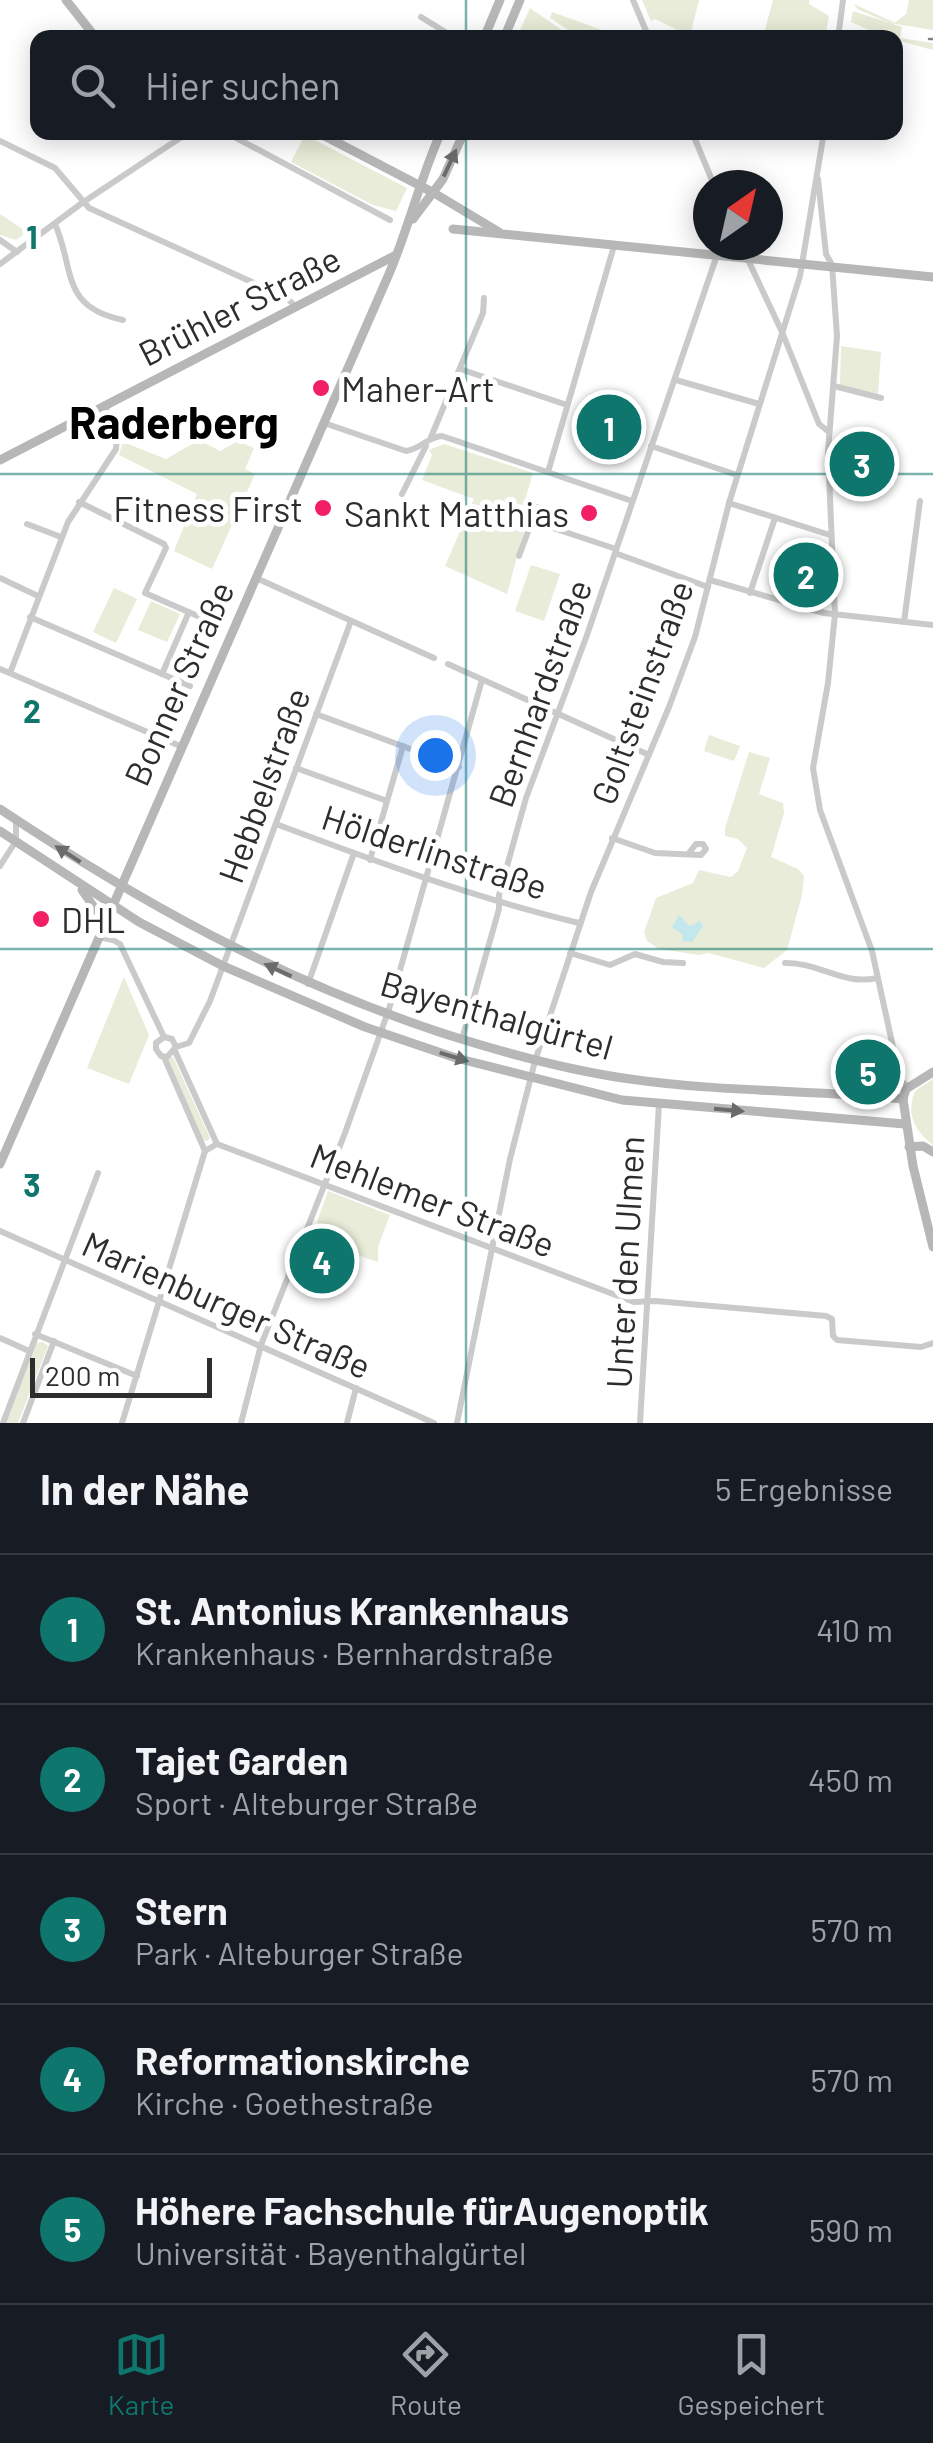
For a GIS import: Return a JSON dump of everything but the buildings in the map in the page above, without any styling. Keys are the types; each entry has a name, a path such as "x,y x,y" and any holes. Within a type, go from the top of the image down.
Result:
{"main road":[{"path":"66,0 90,30"},
{"path":"487,30 500,0"},
{"path":"507,30 520,0"},
{"path":"332,140 502,234"},
{"name":"Bonner Straße","path":"0,1164 426,189 439,140"},
{"name":"Bonner Straße","path":"408,225 426,189 448,170 461,140"},
{"path":"453,229 693,252"},
{"name":"Brühler Straße","path":"0,460 396,255"},
{"path":"780,260 933,276"},
{"name":"Bayenthalgürtel","path":"0,809 120,886 229,947 308,984 462,1039 535,1061 652,1082 902,1100"},
{"name":"Bayenthalgürtel","path":"0,830 128,915 189,949 379,1032 530,1079 659,1104 906,1124"},
{"path":"78,883 104,925 109,919 128,915"},
{"path":"189,949 198,931"},
{"path":"933,1072 908,1087 902,1100 933,1247"},
{"path":"652,1082 647,1092 659,1104 672,1094 670,1083"},
{"path":"909,1147 923,1146 933,1152"}],"street":[{"path":"633,0 646,30"},
{"path":"839,30 843,0"},
{"path":"421,18 441,30"},
{"path":"0,264 174,140"},
{"path":"240,140 390,220"},
{"path":"695,140 708,170"},
{"path":"823,140 818,177 826,254 832,265 837,336 829,432 834,614 828,684 813,768 820,810 870,948 900,1079 908,1087"},
{"path":"0,141 55,168 82,203 287,298 296,307"},
{"name":"Goltsteinstraße","path":"457,1423 535,1061 612,838 688,658 728,503 802,262 818,177"},
{"path":"55,224 77,295 102,314 123,320"},
{"path":"0,240 17,252"},
{"path":"548,472 614,244"},
{"name":"Bernhardstraße","path":"462,1039 526,798 587,635 715,260"},
{"path":"747,260 819,424 829,432"},
{"path":"402,494 460,369 483,313 484,298"},
{"path":"460,369 567,405"},
{"path":"676,380 759,404"},
{"path":"834,386 881,398"},
{"path":"10,673 61,536 116,449 117,434 104,406"},
{"path":"323,422 406,451 442,436 632,501"},
{"path":"651,446 737,475"},
{"path":"406,451 415,469"},
{"path":"904,622 920,501"},
{"name":"Bonner Straße","path":"79,502 166,546 146,593 216,624"},
{"path":"728,503 830,536"},
{"path":"519,556 537,507"},
{"path":"750,592 775,518"},
{"path":"532,521 709,584 834,614 933,625"},
{"path":"28,524 61,536"},
{"path":"0,578 38,596"},
{"path":"254,578 434,658"},
{"name":"Bonner Straße","path":"162,674 189,612"},
{"name":"Bonner Straße","path":"30,617 190,686"},
{"name":"Hebbelstraße","path":"175,1049 189,1043 223,966 351,621"},
{"path":"448,664 649,755"},
{"path":"0,669 180,746"},
{"path":"241,1423 260,1345 387,1014 482,680"},
{"path":"316,714 458,767"},
{"path":"370,860 403,746"},
{"path":"296,768 387,801"},
{"path":"0,866 16,841 16,820"},
{"name":"Hölderlinstraße","path":"276,824 498,904 580,923"},
{"path":"612,838 655,853 689,853"},
{"path":"308,984 354,853"},
{"path":"99,938 116,941 164,1037 172,1040 217,1144 205,1151"},
{"path":"570,953 610,965 635,954 662,962 682,962"},
{"path":"785,963 803,964 856,981 877,978"},
{"path":"122,1423 205,1151 164,1057 156,1048 164,1037"},
{"path":"164,1057 175,1049"},
{"name":"Unter den Ulmen","path":"640,1423 659,1104"},
{"name":"Mehlemer Straße","path":"217,1144 634,1302 826,1316 832,1318 833,1336 837,1340 922,1347 933,1343"},
{"path":"3,1423 98,1173"},
{"name":"Marienburger Straße","path":"0,1232 434,1423"},
{"path":"36,1334 137,1376"},
{"path":"0,1338 29,1351"},
{"path":"23,1423 54,1341"},
{"path":"347,1423 356,1388"}],"green space":[{"path":"642,0 699,0 692,30 678,30 655,19 651,21"},
{"path":"773,0 809,0 809,4 829,16 826,30 765,30"},
{"path":"909,0 933,0 933,30 890,23 857,9 854,4 895,23 906,14"},
{"path":"530,8 562,30 520,30"},
{"path":"853,11 902,27 869,30 851,22"},
{"path":"552,12 601,30 568,30 550,18"},
{"path":"903,38 933,43 933,50 903,42"},
{"path":"302,140 315,140 407,188 396,211 373,205 291,162"},
{"path":"0,214 27,232 16,240 0,235"},
{"path":"841,346 881,352 878,394 840,385"},
{"path":"199,440 220,451 238,441 254,448 245,469 255,474 212,569 174,551 197,494 119,455 122,444 128,444 166,459"},
{"path":"444,444 533,473 520,517 525,527 507,594 445,566 474,499 422,480 432,455 429,450"},
{"path":"531,565 560,574 544,621 515,611"},
{"path":"114,588 137,599 116,643 93,632"},
{"path":"151,601 180,614 167,642 138,630"},
{"path":"709,735 740,746 734,761 704,751"},
{"path":"749,752 770,758 759,794 783,803 784,813 771,857 798,869 804,876 787,950 764,968 709,953 659,949 647,941 644,932 656,898 693,883 699,870 731,877 738,871 747,848 738,839 725,836 725,828"},
{"path":"124,977 149,1035 129,1084 87,1068"},
{"path":"173,1057 210,1138 207,1141 203,1140 168,1059"},
{"path":"933,1079 933,1145 917,1127 911,1107 915,1091"},
{"path":"328,1191 390,1215 378,1247 378,1262 325,1244 331,1228 317,1222"},
{"path":"36,1343 48,1346 18,1423 6,1423"}],"water":[{"path":"679,915 689,926 700,921 703,926 692,942 682,941 683,935 672,927"}],"place":[{"name":"Maher-Art","path":"321,388"},
{"name":"St. Antonius Krankenhaus","path":"609,427"},
{"name":"Stern","path":"862,464"},
{"name":"Fitness First","path":"323,508"},
{"name":"Sankt Matthias","path":"589,513"},
{"name":"Tajet Garden","path":"806,575"},
{"name":"DHL","path":"41,919"},
{"name":"Höhere Fachschule fürAugenoptik","path":"868,1072"},
{"name":"Reformationskirche","path":"322,1261"}],"district":[{"name":"Raderberg","path":"174,421"}]}
